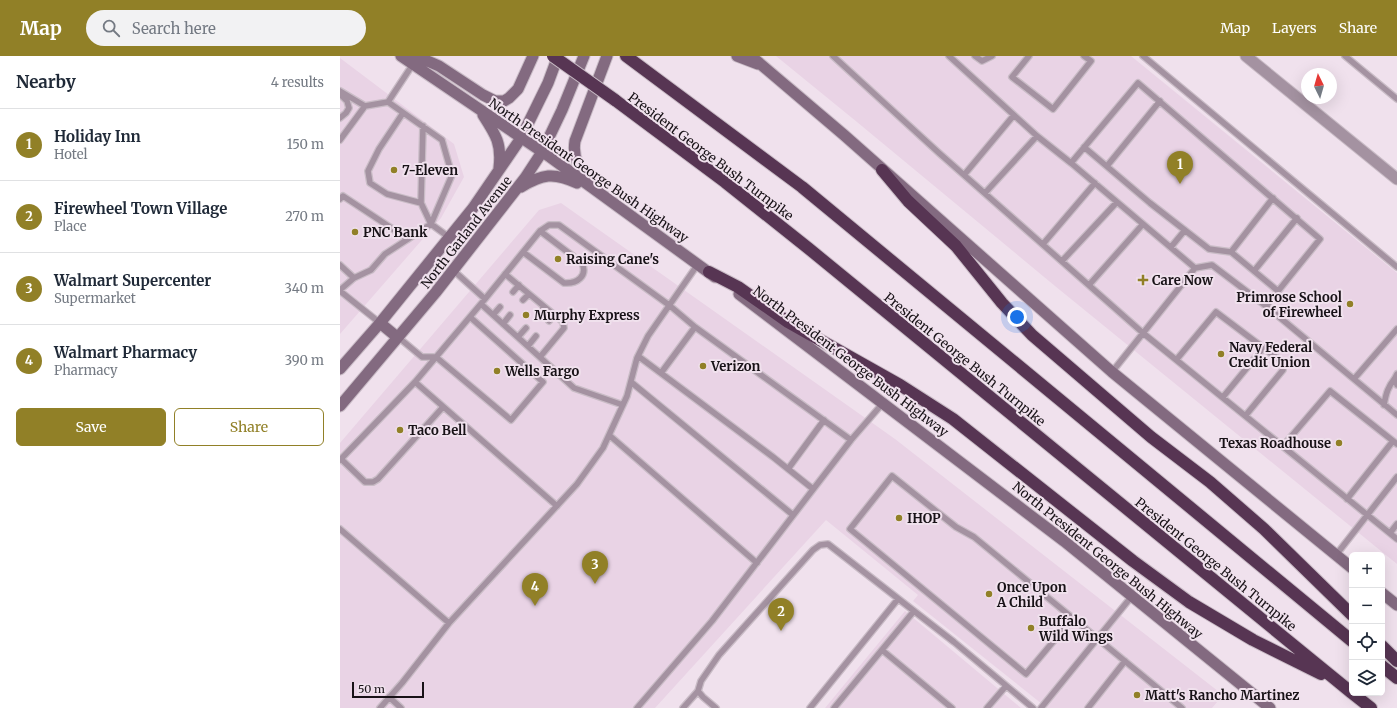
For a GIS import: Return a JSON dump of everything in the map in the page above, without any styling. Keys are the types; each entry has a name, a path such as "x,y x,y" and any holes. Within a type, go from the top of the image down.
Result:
{"highway":[{"name":"President George Bush Turnpike","path":"553,56 725,182 1349,690"},
{"name":"President George Bush Turnpike","path":"626,56 802,187 1349,639"},
{"path":"882,170 908,201 956,246 1002,303 1032,335 1151,437 1210,482 1304,567 1349,612"},
{"path":"709,272 738,287 788,322 900,385 953,419 1133,561 1189,602 1253,640 1349,690"},
{"path":"1385,649 1397,661"},
{"path":"1385,668 1397,678"},
{"name":"President George Bush Turnpike","path":"1356,696 1371,708"}],"main road":[{"name":"North President George Bush Highway","path":"401,56 415,60 480,110 602,194 709,272 1064,541 1270,708"},
{"path":"415,60 439,66 483,95 495,101 504,101 518,89 532,56"},
{"name":"North Garland Avenue","path":"340,369 380,323 473,208 521,138 548,83 558,56"},
{"name":"North Garland Avenue","path":"340,406 436,292 518,189 542,152 562,110 584,56"},
{"path":"602,194 577,162 574,150 575,141 607,56"},
{"path":"737,56 762,65"},
{"path":"751,56 1112,372 1349,566"},
{"path":"480,110 493,130 498,142 501,154 499,170"},
{"path":"518,189 544,176 554,176 565,177 602,194"},
{"path":"380,323 397,337"},
{"path":"1385,595 1397,605"}],"street":[{"path":"1246,56 1397,179"}],"lane":[{"path":"833,56 964,175 1143,333 1177,359 1397,539"},
{"path":"949,56 1037,136 1195,268"},
{"path":"975,56 982,61 992,56"},
{"path":"1029,56 1012,77 1053,109 1090,62 1084,56"},
{"path":"1144,56 1397,267"},
{"path":"1345,56 1397,98"},
{"path":"388,102 415,60"},
{"path":"1071,163 1138,83 1320,239 1266,306"},
{"path":"340,91 365,106 388,102 442,140 452,175 430,224 385,254 371,270 354,278 340,290 380,323"},
{"path":"340,94 348,101 349,108 340,118"},
{"path":"1107,166 1160,101"},
{"path":"340,140 365,106"},
{"path":"404,112 379,149 368,171 370,184 387,194 421,203"},
{"path":"346,113 355,119"},
{"path":"964,175 1014,115"},
{"path":"423,126 421,203 430,224 450,238"},
{"path":"985,193 1037,136"},
{"path":"1084,147 1210,249 1231,252 1278,291"},
{"path":"1043,244 1095,183"},
{"path":"340,199 343,196 408,239"},
{"path":"1231,252 1273,198"},
{"path":"1062,261 1117,202"},
{"path":"1254,271 1297,218"},
{"path":"1089,285 1143,224"},
{"path":"443,407 378,479 373,482 365,482 340,460 415,382 540,231 549,225 559,225 669,305 695,327 851,440"},
{"path":"1170,247 1185,230"},
{"path":"523,252 564,283 571,284 577,282 583,276 584,271 582,263 540,231"},
{"path":"380,708 402,683 449,623 577,484 604,448 628,396 638,356 648,336 698,264"},
{"path":"340,265 354,278"},
{"path":"1112,372 1195,268 1212,265 1266,306 1397,415"},
{"path":"453,270 485,299"},
{"path":"505,274 563,322 564,328 540,357"},
{"path":"513,292 519,285"},
{"path":"523,300 529,294"},
{"path":"481,304 574,388 624,405"},
{"path":"493,314 500,307"},
{"path":"539,313 544,307"},
{"path":"1177,359 1216,312 1264,347 1281,361 1283,370 1246,415"},
{"path":"503,324 510,315"},
{"path":"549,321 554,315"},
{"path":"397,337 422,357 436,357 511,420 543,382 470,317"},
{"path":"661,373 695,327"},
{"path":"518,338 526,328"},
{"path":"1354,379 1397,329"},
{"path":"528,346 536,336"},
{"path":"1223,397 1264,347"},
{"path":"638,356 813,489"},
{"path":"1384,405 1389,386 1396,376"},
{"path":"1396,376 1397,385"},
{"path":"415,382 557,506"},
{"path":"631,382 793,515"},
{"path":"1283,446 1330,391 1395,443 1347,499"},
{"path":"637,708 712,621 851,440 883,403"},
{"path":"788,469 824,420"},
{"path":"609,436 757,563"},
{"path":"1073,618 1026,674 850,529 892,476 956,527 974,537 1126,661 1182,708"},
{"path":"1336,555 1397,477"},
{"path":"1390,533 1397,524"},
{"path":"340,539 342,531 449,623"},
{"path":"683,708 698,691 701,681 719,655 814,550 820,545 828,544 954,642 1033,708"},
{"path":"1041,708 1132,596"},
{"path":"810,708 898,599"},
{"path":"834,708 914,611"},
{"path":"882,650 952,708"},
{"path":"1088,708 1126,661"},
{"path":"987,708 1006,686"},
{"path":"698,691 716,708"},
{"path":"389,697 401,708"},
{"path":"1021,708 1024,701"}],"shaded area":[{"path":"776,56 1131,56 1397,273 1397,564 1385,554 1385,552 1382,552 1055,286"},
{"path":"340,58 454,144 464,177 441,218 340,334"},
{"path":"561,203 895,439 1223,695 1212,708 1047,708 913,601 918,595 826,520 655,708 340,708 340,443 539,210"},
{"path":"905,611 1021,708 825,708"}],"place":[{"name":"7-Eleven","path":"394,170"},
{"name":"Holiday Inn","path":"1180,184"},
{"name":"PNC Bank","path":"355,232"},
{"name":"Raising Cane's","path":"558,259"},
{"name":"Care Now","path":"1143,280"},
{"name":"Primrose School of Firewheel","path":"1350,304"},
{"name":"Murphy Express","path":"526,315"},
{"name":"Navy Federal Credit Union","path":"1221,354"},
{"name":"Verizon","path":"703,366"},
{"name":"Wells Fargo","path":"497,371"},
{"name":"Taco Bell","path":"400,430"},
{"name":"Texas Roadhouse","path":"1339,443"},
{"name":"IHOP","path":"899,518"},
{"name":"Walmart Supercenter","path":"595,584"},
{"name":"Once Upon A Child","path":"989,594"},
{"name":"Walmart Pharmacy","path":"535,606"},
{"name":"Buffalo Wild Wings","path":"1031,628"},
{"name":"Firewheel Town Village","path":"781,631"},
{"name":"Matt's Rancho Martinez","path":"1137,695"}]}
